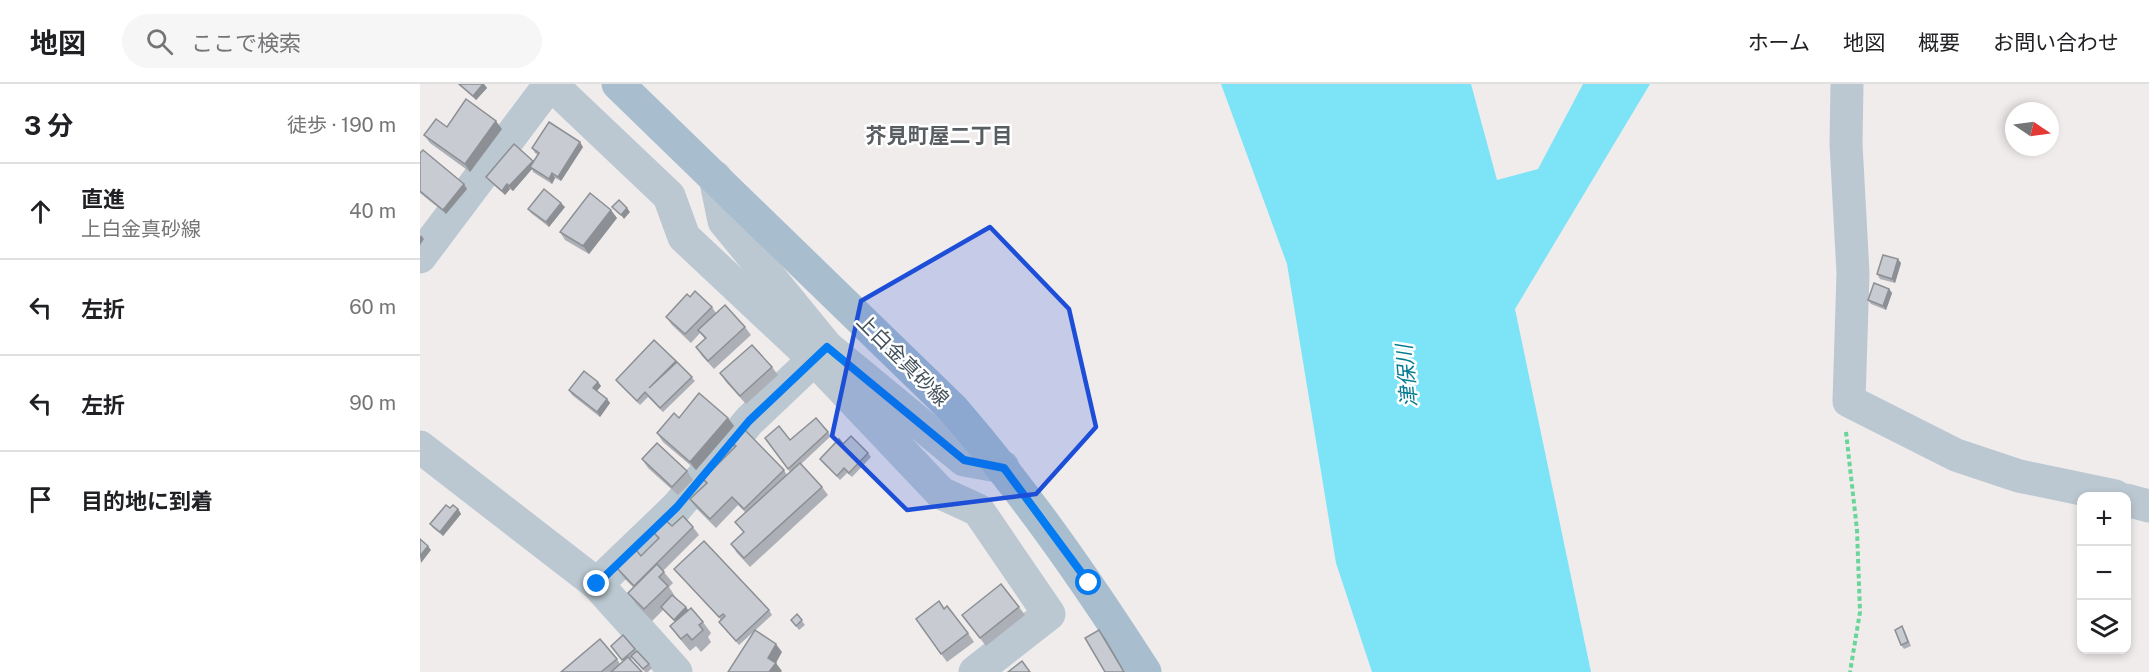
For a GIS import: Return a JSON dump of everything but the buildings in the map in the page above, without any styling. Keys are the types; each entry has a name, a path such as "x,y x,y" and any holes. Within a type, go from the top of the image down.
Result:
{"main road":[{"name":"上白金真砂線","path":"618,84 944,401 1004,468 1089,583 1145,672"}],"street":[{"path":"420,257 550,84 669,196 684,237 820,353 964,460 1004,468"},
{"path":"1847,84 1846,144 1853,273 1849,401 1956,455 2019,476 2096,492"},
{"path":"715,177 724,221 820,353 941,493 978,510 1049,614 975,672"},
{"path":"597,584 677,507 749,421 820,353"},
{"path":"420,447 597,584 676,672"},
{"path":"2131,501 2149,506"}],"path":[{"path":"1849,401 1845,440 1857,530 1860,612 1850,672"}],"highlighted area":[{"path":"990,227 1069,309 1096,427 1036,494 907,510 832,436 861,301"}],"water":[{"name":"津保川","path":"1221,84 1471,84 1497,180 1538,169 1583,84 1650,84 1515,309 1591,672 1372,672 1336,563 1287,264"}],"district":[{"name":"芥見町屋二丁目","path":"939,136"}],"route":[{"path":"597,584 677,507 749,421 827,347 964,460 1004,468 1089,583"}]}
